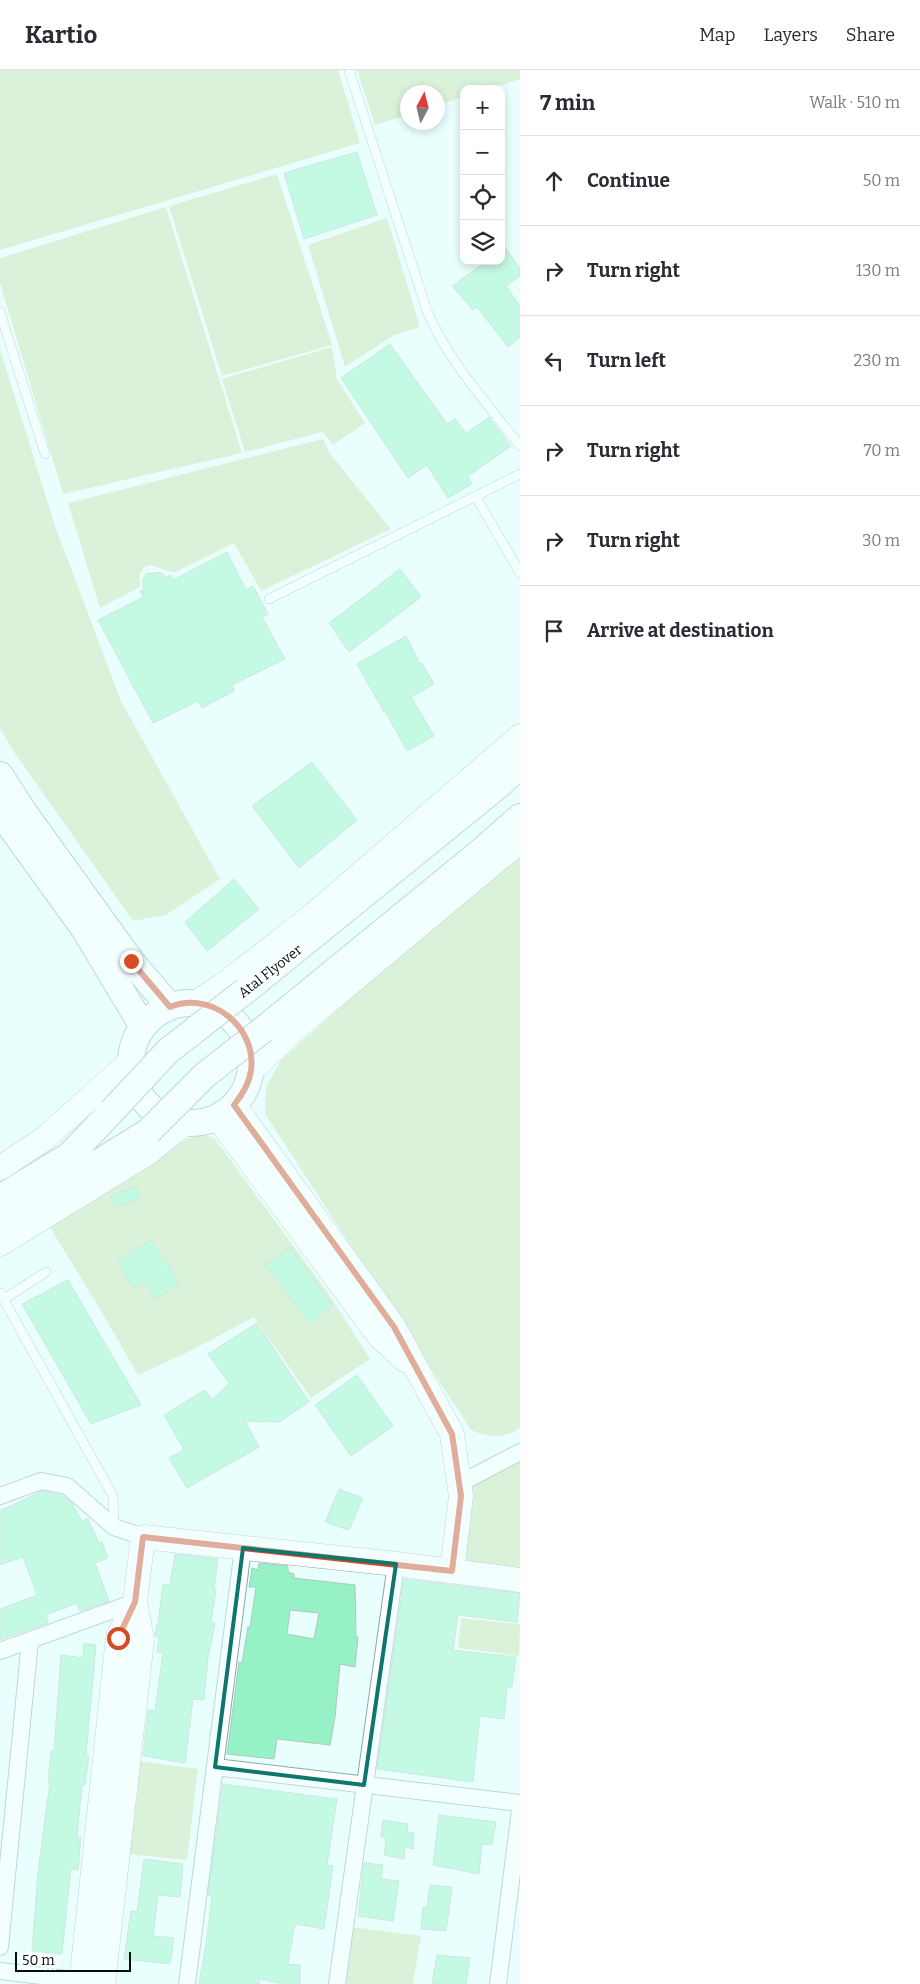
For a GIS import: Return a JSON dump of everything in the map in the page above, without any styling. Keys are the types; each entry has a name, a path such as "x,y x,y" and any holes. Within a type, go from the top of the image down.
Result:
{"main road":[{"name":"Atal Flyover","path":"0,1198 70,1155 168,1051 291,955 520,765"},
{"path":"0,775 10,814 143,1027"},
{"path":"10,814 170,1007"},
{"path":"0,1223 148,1132 205,1075 479,854 520,817"},
{"path":"197,1002 216,1007 232,1018 244,1033 251,1052 251,1071 245,1090 226,1111 197,1123 177,1121 158,1113 143,1099 134,1081 131,1061 135,1041 143,1027 159,1011 170,1007 177,1004 197,1002"}],"street":[{"path":"197,1002 313,916 520,736"},
{"path":"251,1071 295,1029 520,841"},
{"path":"0,1168 44,1139 131,1061"},
{"path":"226,1111 394,1327 452,1434 461,1496 452,1571"},
{"path":"0,1244 148,1154 186,1122"},
{"path":"459,1484 520,1452"},
{"path":"0,1496 41,1481 67,1486 114,1527 143,1537 396,1564 520,1580"},
{"path":"0,1971 96,1983 118,1638 135,1602 143,1537"},
{"path":"187,1984 243,1548"},
{"path":"337,1984 396,1564"},
{"path":"0,1651 135,1602"},
{"path":"0,1947 3,1878 30,1641"},
{"path":"215,1767 520,1803"},
{"path":"498,1984 520,1810"}],"lane":[{"path":"349,70 427,311 437,335 457,365 520,446"},
{"path":"0,312 45,454"},
{"path":"269,599 520,474"},
{"path":"476,497 520,573"},
{"path":"46,1272 2,1296 113,1496 114,1527"}],"highlighted area":[{"path":"243,1548 396,1564 364,1785 215,1767"}],"green space":[{"path":"0,70 338,70 360,143 0,250"},
{"path":"357,70 520,70 520,79 502,85 460,85 460,98 445,103 445,85 400,85 400,117 375,125"},
{"path":"277,174 332,345 222,376 169,206"},
{"path":"166,207 242,453 63,494 0,283 0,258"},
{"path":"387,218 420,327 394,335 345,367 308,245"},
{"path":"332,347 337,379 365,423 333,445 322,432 245,452 222,379"},
{"path":"0,349 55,526 121,701 220,879 166,915 133,921 14,752 0,728"},
{"path":"323,439 331,455 391,529 261,591 234,543 174,573 151,565 144,567 140,574 140,587 100,608 68,503"},
{"path":"520,849 520,1428 502,1436 490,1436 471,1430 265,1114 266,1087 281,1060"},
{"path":"204,1134 215,1139 328,1293 370,1359 311,1398 254,1317 190,1351 138,1375 48,1224 187,1139"},
{"path":"520,1459 520,1569 462,1564 472,1484"},
{"path":"461,1618 520,1624 519,1656 458,1648"},
{"path":"139,1761 198,1769 187,1860 127,1854"},
{"path":"352,1927 421,1936 413,1984 345,1984"}],"building":[{"path":"357,152 377,215 304,239 284,173"},
{"path":"505,247 520,268 520,276 506,286 520,306 520,337 508,347 477,307 473,310 452,286 481,265 505,265"},
{"path":"390,344 447,424 455,419 466,433 489,417 511,446 468,476 472,484 448,498 427,465 408,478 341,378"},
{"path":"227,552 246,590 253,586 268,614 262,617 285,659 232,685 234,691 202,708 198,701 153,723 98,620 143,597 140,591 143,590 143,579 146,574 160,572 166,577 171,575 173,580"},
{"path":"400,569 421,597 349,652 329,623"},
{"path":"406,636 420,664 422,663 434,684 411,697 434,736 407,751 357,664"},
{"path":"312,762 357,820 299,868 252,806"},
{"path":"234,879 259,909 207,951 185,922"},
{"path":"136,1187 140,1199 115,1207 111,1195"},
{"path":"151,1240 180,1283 156,1299 144,1283 133,1289 118,1261"},
{"path":"290,1247 333,1305 310,1324 265,1264"},
{"path":"68,1280 141,1405 91,1424 22,1304"},
{"path":"257,1323 309,1402 279,1422 245,1421 259,1447 187,1488 169,1458 184,1450 164,1415 205,1390 212,1400 229,1383 208,1354"},
{"path":"357,1375 393,1426 351,1456 315,1405"},
{"path":"339,1489 363,1498 349,1530 325,1522"},
{"path":"42,1491 62,1495 72,1503 82,1521 88,1519 99,1543 102,1542 108,1558 95,1563 109,1601 80,1611 77,1603 46,1615 48,1623 0,1640 0,1609 37,1595 23,1557 0,1565 0,1511"},
{"path":"175,1554 218,1559 211,1622 215,1623 208,1658 204,1700 193,1699 185,1763 143,1756 148,1710 155,1711 163,1653 157,1652 159,1637 155,1636 155,1634 163,1584 170,1585"},
{"path":"259,1563 288,1566 288,1572 294,1574 294,1578 355,1585 356,1637 358,1637 355,1667 340,1664 335,1717 330,1745 277,1739 274,1759 227,1754 239,1662 242,1663 256,1587 249,1587 252,1568 258,1570","holes":["290,1610 319,1613 314,1639 287,1634"]},
{"path":"404,1579 520,1593 517,1622 458,1615 453,1650 516,1657 512,1687 507,1687 504,1719 480,1716 473,1782 377,1769"},
{"path":"84,1643 96,1645 86,1755 89,1756 85,1785 82,1785 77,1837 81,1837 78,1870 71,1869 62,1954 32,1951 38,1872 50,1782 48,1782 51,1751 54,1751 61,1655 83,1658"},
{"path":"223,1784 337,1799 327,1865 333,1866 324,1929 295,1924 288,1964 300,1965 300,1984 283,1984 259,1979 259,1984 199,1984 207,1938 212,1896 208,1895"},
{"path":"439,1815 496,1822 492,1845 482,1844 479,1874 433,1865"},
{"path":"383,1820 408,1824 407,1832 414,1833 413,1849 405,1847 404,1859 384,1855 386,1838 381,1837"},
{"path":"144,1859 183,1864 180,1897 158,1895 153,1936 174,1938 170,1964 124,1959 131,1911 137,1912"},
{"path":"364,1863 383,1865 381,1879 399,1881 393,1921 358,1916"},
{"path":"430,1885 452,1887 446,1931 421,1929 423,1907 427,1907"},
{"path":"437,1955 470,1958 466,1984 432,1984"}],"route":[{"path":"118,1638 135,1602 143,1537 452,1571 461,1496 452,1434 394,1327 234,1105 245,1090 251,1071 251,1052 244,1033 232,1018 216,1007 197,1002 177,1004 170,1007 131,961"}]}
